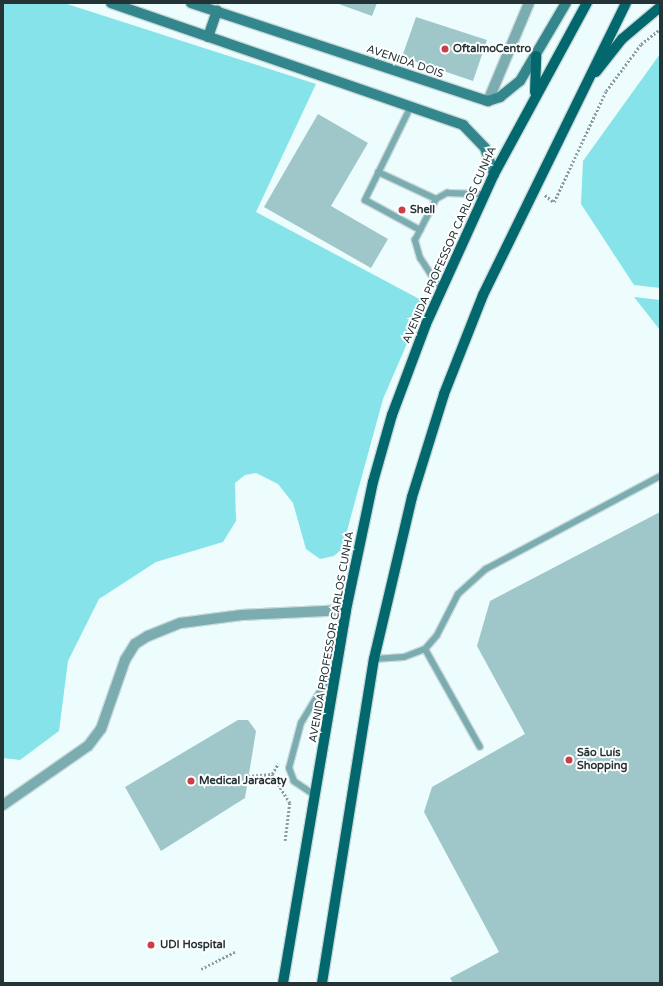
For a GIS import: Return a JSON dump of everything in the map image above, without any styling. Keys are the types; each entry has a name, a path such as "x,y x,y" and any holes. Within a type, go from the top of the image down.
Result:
{"main road":[{"path":"110,3 411,106 471,130 485,148 494,174"},
{"name":"AVENIDA DOIS","path":"192,3 488,101"},
{"path":"488,101 510,90 536,56 566,3"},
{"name":"AVENIDA PROFESSOR CARLOS CUNHA","path":"283,983 316,796 346,610 373,482 392,415 441,290 494,174 535,94 587,3"},
{"path":"322,983 374,659 412,497 444,394 483,295 533,187 626,3"},
{"path":"583,88 622,39 660,7"},
{"path":"208,37 217,12"},
{"path":"535,94 536,56"}],"street":[{"path":"488,101 529,3"},
{"path":"3,805 88,746 101,730 125,660 135,644 148,636 181,623 228,616 346,610"}],"lane":[{"path":"411,106 365,196 368,205 420,230"},
{"path":"378,172 436,199"},
{"path":"441,290 420,258 415,240 436,199 447,193 485,194"},
{"path":"374,659 404,657 425,649 437,635 458,594 486,569 660,476"},
{"path":"425,649 480,747"},
{"path":"316,796 294,781 289,768 301,723 338,662"}],"path":[{"path":"533,187 554,202 606,91 641,44 660,29"},
{"path":"272,774 281,758"},
{"path":"248,776 272,774"},
{"path":"272,774 290,803 285,841"},
{"path":"202,969 235,952"}],"shaded area":[{"path":"3,3 64,3 316,84 256,212 425,302 383,399 342,549 334,556 320,559 306,549 293,503 278,484 256,473 245,475 235,483 236,521 223,542 156,562 99,599 68,661 59,731 20,760 3,758"},
{"path":"660,54 660,288 634,285 581,204 583,161"},
{"path":"634,297 660,300 660,330"}],"building":[{"path":"336,3 377,3 372,16"},
{"name":"OftalmoCentro","path":"416,17 487,40 473,81 402,57"},
{"path":"318,114 368,143 331,206 388,239 371,268 264,207"},
{"name":"São Luís Shopping","path":"660,512 660,983 453,983 450,978 499,952 424,812 432,787 525,734 477,646 490,601"},
{"name":"Medical Jaracaty","path":"238,720 248,720 256,731 245,798 161,851 125,787"}],"place":[{"name":"OftalmoCentro","path":"445,49"},
{"name":"Shell","path":"402,210"},
{"name":"São Luís Shopping","path":"569,760"},
{"name":"Medical Jaracaty","path":"191,781"},
{"name":"UDI Hospital","path":"151,945"}]}
